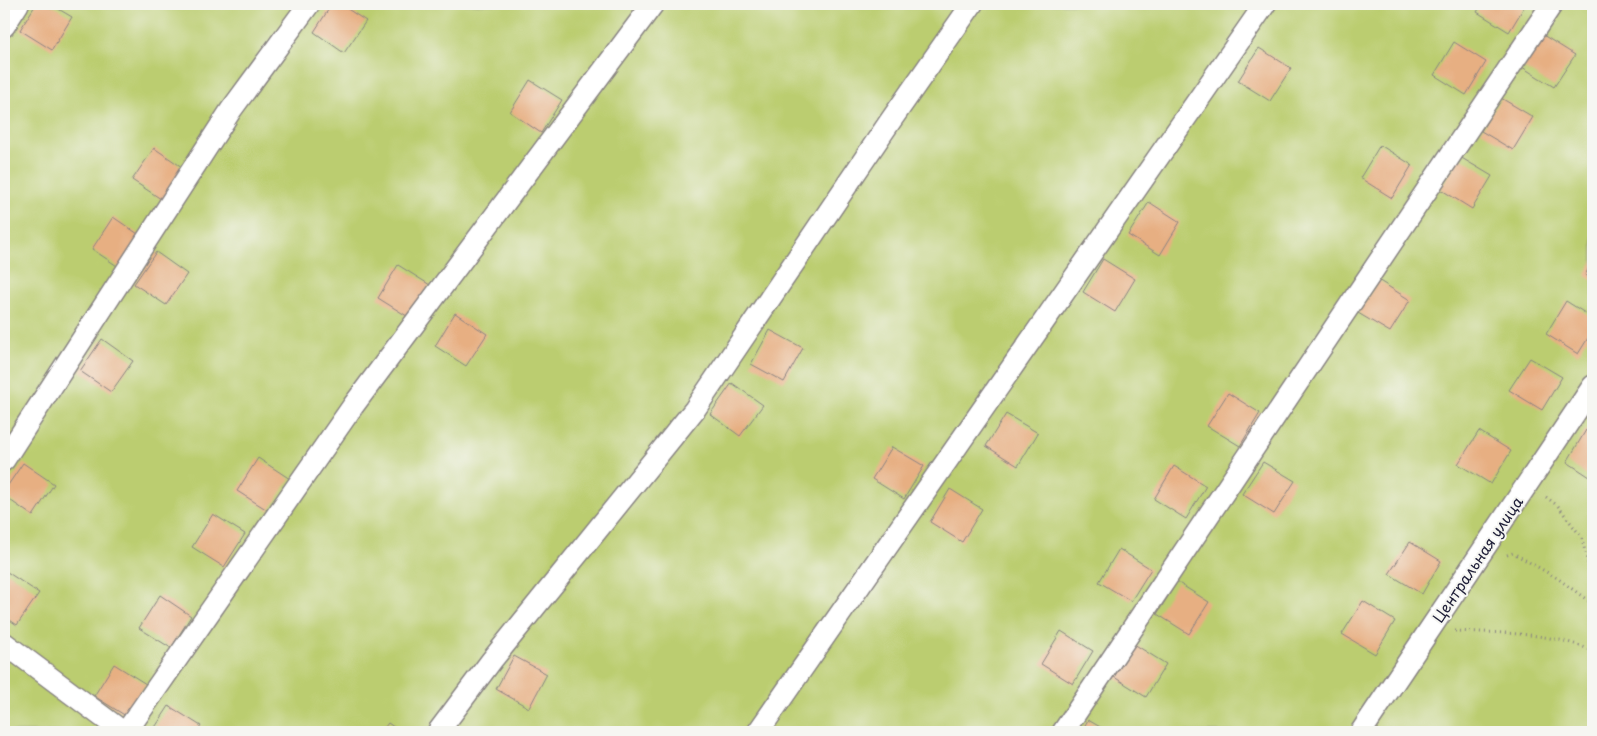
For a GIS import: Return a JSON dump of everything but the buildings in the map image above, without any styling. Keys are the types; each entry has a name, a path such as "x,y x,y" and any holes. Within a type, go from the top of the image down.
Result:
{"street":[{"path":"4,26 18,4"},
{"path":"4,460 231,110 309,4"},
{"path":"4,643 125,732 353,406 653,4"},
{"path":"438,732 492,660 696,409 889,123 972,4"},
{"path":"758,732 1265,4"},
{"path":"1063,732 1552,4"},
{"name":"Центральная улица","path":"1361,732 1593,386"}],"path":[{"path":"1528,483 1558,506 1582,538 1593,587"},
{"path":"1475,562 1513,554 1557,578 1593,604"},
{"path":"1430,630 1538,637 1577,644 1593,651"}],"green space":[{"path":"4,4 1593,4 1593,732 4,732"}]}
